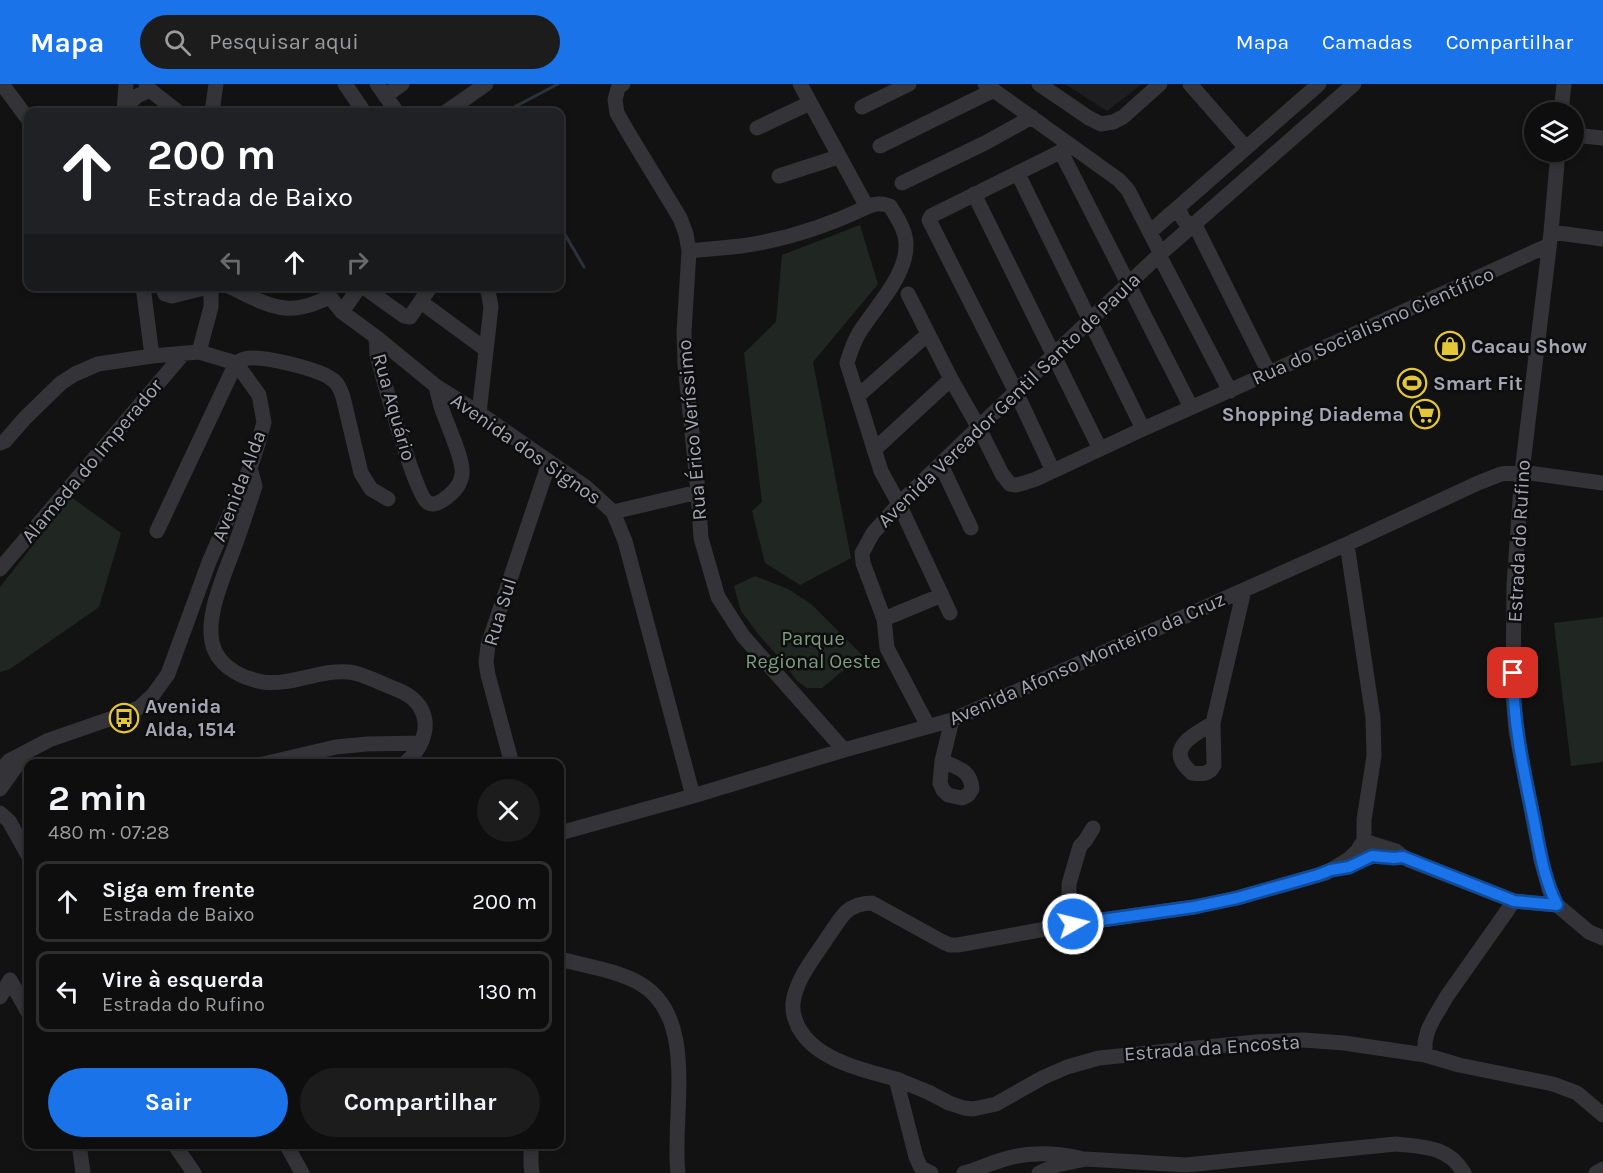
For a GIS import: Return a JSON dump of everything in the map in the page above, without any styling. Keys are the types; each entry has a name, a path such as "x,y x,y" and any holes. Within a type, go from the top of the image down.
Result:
{"street":[{"path":"2,84 24,114"},
{"path":"124,108 126,84"},
{"path":"212,107 216,84"},
{"path":"345,84 361,108"},
{"path":"395,108 381,90 402,84"},
{"path":"452,108 486,84"},
{"name":"Rua Érico Veríssimo","path":"623,84 618,88 615,100 617,113 680,219 686,234 689,251 684,332 685,364 701,538 718,597 743,636 844,750"},
{"path":"800,84 867,207"},
{"path":"862,107 909,84"},
{"path":"1039,84 1101,124 1123,117 1160,84"},
{"path":"1190,84 1240,153 1240,170 1249,176"},
{"path":"1150,232 1319,84"},
{"name":"Avenida Vereador Gentil Santo de Paula","path":"928,726 887,648 884,619 863,563 862,553 873,533 899,504 1128,284 1354,84"},
{"path":"1562,102 1564,84"},
{"path":"126,108 148,87 173,108"},
{"path":"880,146 989,87 1032,117 1066,149 1119,180 1128,190 1230,391"},
{"path":"757,128 810,103"},
{"path":"902,183 985,143 1032,117"},
{"path":"1584,136 1603,138"},
{"path":"1053,471 1016,392 929,220 931,216 1066,149"},
{"path":"1066,149 1128,284 1191,407"},
{"path":"779,176 838,157"},
{"name":"Estrada do Rufino","path":"1557,162 1522,472 1514,585 1513,695 1516,731 1541,860 1550,892 1557,905 1589,932 1603,938"},
{"path":"1217,173 1228,181 1232,192"},
{"path":"1018,174 1143,429"},
{"path":"974,194 1100,449"},
{"path":"689,251 742,246 785,237 830,224 874,204 882,203 890,206 904,233 905,255 898,276 858,334 847,363 881,471 950,613"},
{"path":"1180,206 1183,219 1190,225 1195,225 1269,373"},
{"path":"1550,239 1603,239"},
{"name":"Rua do Socialismo Científico","path":"979,428 1002,474 1010,484 1016,485 1030,481 1269,373 1550,239"},
{"path":"144,291 152,356"},
{"path":"164,291 165,294 172,296 194,291"},
{"path":"191,353 211,307 212,291"},
{"path":"239,291 285,309 312,305 328,292"},
{"path":"342,312 357,291"},
{"path":"368,291 404,316 410,317 428,291"},
{"path":"479,413 491,307 488,291"},
{"name":"Avenida dos Signos","path":"328,292 342,312 436,386 587,488 613,512 625,541 693,796"},
{"path":"908,294 951,380 979,428"},
{"path":"421,302 485,349"},
{"path":"858,396 928,334"},
{"name":"Rua Aquário","path":"376,337 377,354 414,477 422,497 427,503 432,504 438,504 446,498 458,485 462,473 461,463 436,386"},
{"path":"2,444 49,393 75,374 98,364 191,353 236,363"},
{"name":"Alameda do Imperador","path":"0,569 191,353"},
{"path":"157,531 236,363 244,359 268,359 331,378 340,389 361,473 368,486 387,499"},
{"name":"Avenida Alda","path":"0,771 9,761 49,740 140,707 153,695 168,674 209,562 250,468 264,422 259,395 236,363"},
{"path":"874,450 951,380"},
{"name":"Rua Sul","path":"511,759 488,675 486,662 488,645 549,463"},
{"path":"941,465 971,528"},
{"path":"250,468 255,486 216,599 211,637 215,652 228,668 246,678 265,682 285,681 334,672 348,672 410,696 418,704 424,716 425,732 417,751 409,759"},
{"name":"Avenida Afonso Monteiro da Cruz","path":"564,832 951,720 1501,474 1522,472 1603,483"},
{"path":"613,512 698,492"},
{"path":"1347,544 1373,718 1374,756 1364,820 1366,850 1394,858 1403,857 1514,901 1557,905"},
{"path":"1213,723 1244,590"},
{"path":"884,619 942,595"},
{"path":"942,761 951,720"},
{"path":"284,759 336,747 421,743"},
{"name":"Avenida Alda","path":"24,849 4,817 1,788 25,753"},
{"path":"1073,924 1069,905 1069,884 1080,846 1094,828"},
{"name":"Estrada da Encosta","path":"1366,850 1318,875 1215,903 1073,924 958,945 950,945 872,903 862,903 846,912 804,972 792,1005 795,1019 810,1043 828,1055 851,1067 896,1079 964,1108 973,1109 996,1104 1042,1078 1067,1067 1099,1058 1257,1042 1303,1040 1344,1043 1425,1055 1459,1065 1553,1084 1577,1093 1603,1115"},
{"path":"1425,1055 1425,1042 1434,1018 1514,901"},
{"path":"564,960 618,974 640,983 656,996 668,1012 675,1034 678,1056 678,1173"},
{"path":"0,997 10,980 24,1005"},
{"path":"896,1079 916,1157 921,1168 931,1173"},
{"path":"964,1173 1006,1159 1027,1155 1062,1154 1086,1160 1186,1165 1396,1144 1429,1147 1443,1152 1459,1164 1464,1173"},
{"path":"80,1149 83,1173"},
{"path":"177,1149 194,1173"},
{"path":"289,1149 302,1173"},
{"path":"531,1149 532,1173"},
{"path":"1040,1173 1057,1166 1086,1160"},
{"path":"1596,1173 1603,1169"}],"shaded area":[{"path":"1065,84 1142,84 1107,111"}],"green space":[{"path":"860,225 878,284 813,362 851,558 800,585 765,563 752,511 762,502 744,353 776,322 782,255"},
{"path":"71,497 121,533 99,607 10,669 0,672 0,587"},
{"name":"Parque Regional Oeste","path":"755,576 788,589 811,604 862,655 822,688 807,688 797,681 741,611 734,586"},
{"path":"1603,617 1603,762 1571,766 1554,623"}],"waterway":[{"path":"513,108 558,84"},
{"path":"564,233 584,267"}],"place":[{"name":"Cacau Show","path":"1450,346"},
{"name":"Smart Fit","path":"1412,383"},
{"name":"Shopping Diadema","path":"1425,414"},
{"name":"Avenida Alda, 1514","path":"124,718"}],"route":[{"path":"1073,924 1194,907 1237,898 1331,870 1349,867 1372,856 1403,857 1514,901 1557,905 1550,892 1541,860 1516,731 1513,673"}]}
